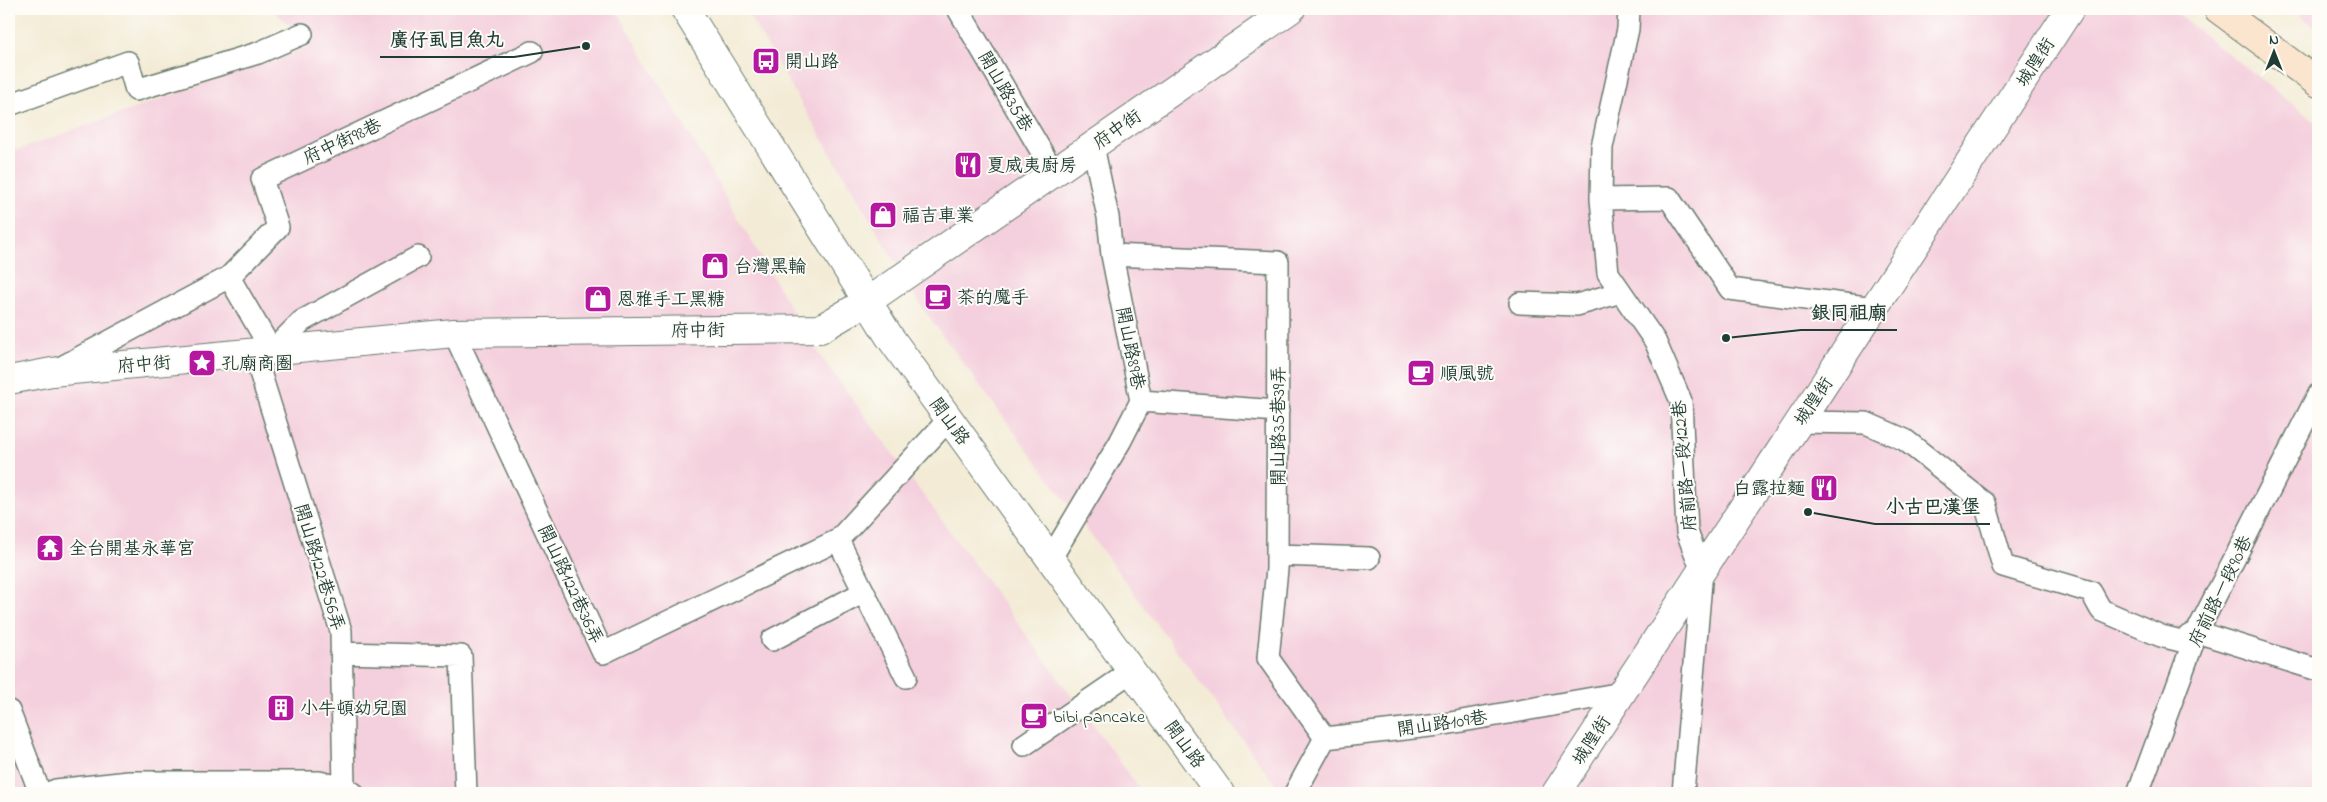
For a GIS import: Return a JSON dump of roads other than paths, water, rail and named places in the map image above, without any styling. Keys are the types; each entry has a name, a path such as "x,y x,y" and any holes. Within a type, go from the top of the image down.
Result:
{"street":[{"name":"開山路","path":"685,9 889,336 1220,793"},
{"name":"府中街","path":"9,380 52,372 454,333 820,329 868,301 1291,9"},
{"name":"城隍街","path":"1556,793 2070,9"},
{"path":"2218,9 2318,83"}],"lane":[{"name":"開山路35巷","path":"958,9 1054,174"},
{"name":"府前路一段122巷","path":"1630,9 1628,29 1602,147 1600,199 1608,273 1655,341 1681,401 1687,532 1702,571 1683,793"},
{"path":"9,105 128,62 136,90 258,53 302,34"},
{"name":"府中街98巷","path":"52,372 229,277 278,227 262,179 532,52"},
{"name":"開山路89巷","path":"1051,558 1120,442 1141,401 1112,255 1108,217 1093,146"},
{"path":"1600,199 1669,198 1730,289 1874,308"},
{"name":"開山路35巷39弄","path":"1112,255 1278,262 1277,555 1268,658 1325,738"},
{"path":"229,277 263,352 302,322 418,257"},
{"path":"1520,303 1577,305 1621,292"},
{"name":"開山路122巷36弄","path":"454,333 603,653 838,540 948,420"},
{"name":"開山路122巷56弄","path":"263,352 341,631 348,791"},
{"name":"府前路一段90巷","path":"2138,793 2197,632 2318,395"},
{"path":"1141,401 1278,411"},
{"path":"1798,422 1866,423 1905,440 1985,503 2003,566 2091,592 2101,610 2161,636 2181,641 2197,632 2318,670"},
{"path":"838,540 906,677"},
{"path":"1277,555 1368,558"},
{"path":"772,640 864,592"},
{"path":"341,653 461,656 466,793"},
{"path":"1024,745 1132,671"},
{"name":"開山路109巷","path":"1325,738 1439,725 1622,693"},
{"path":"9,711 40,793"},
{"path":"1295,793 1325,738"},
{"path":"48,793 56,790 129,782 319,782 348,791"}],"place":[{"name":"廣仔虱目魚丸","path":"586,46"},
{"name":"開山路","path":"766,61"},
{"name":"夏威夷廚房","path":"968,165"},
{"name":"福吉車業","path":"883,215"},
{"name":"台灣黑輪","path":"715,266"},
{"name":"茶的魔手","path":"938,297"},
{"name":"恩雅手工黑糖","path":"598,299"},
{"name":"銀同祖廟","path":"1726,338"},
{"name":"孔廟商圈","path":"202,363"},
{"name":"順風號","path":"1421,373"},
{"name":"白露拉麵","path":"1824,488"},
{"name":"小古巴漢堡","path":"1808,512"},
{"name":"全台開基永華宮","path":"50,548"},
{"name":"小牛頓幼兒園","path":"281,708"},
{"name":"bibi pancake","path":"1034,716"}]}
